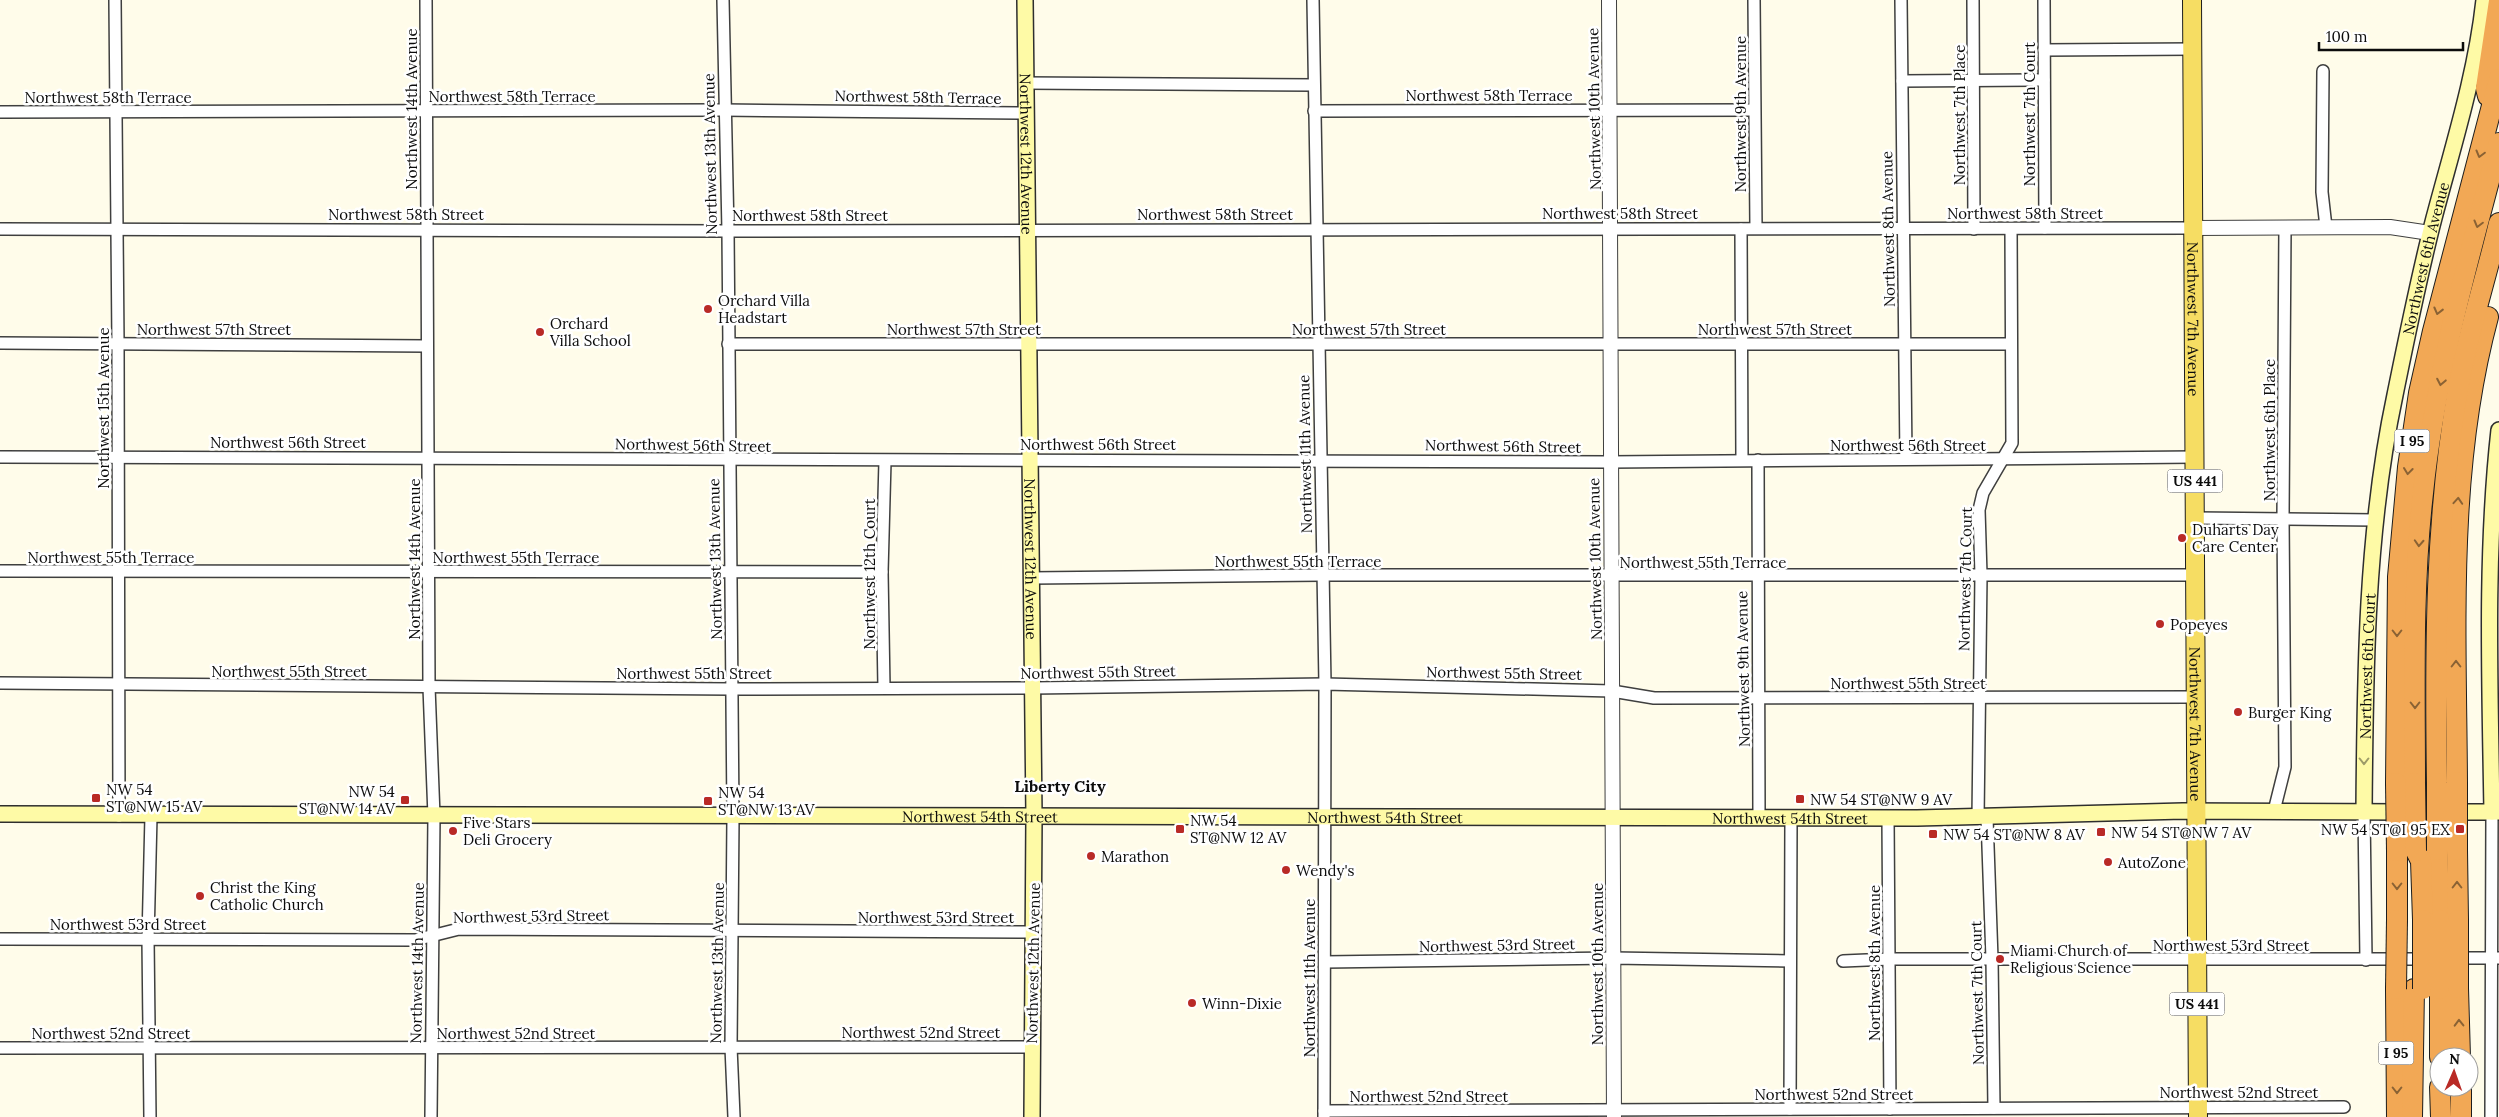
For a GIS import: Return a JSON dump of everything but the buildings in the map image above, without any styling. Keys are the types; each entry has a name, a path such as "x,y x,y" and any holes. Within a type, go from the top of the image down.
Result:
{"highway":[{"path":"2492,107 2486,88 2499,1"},
{"name":"I 95","path":"2397,1117 2426,989 2426,920 2406,851 2406,783 2398,577 2408,467 2419,394 2433,331 2499,79"},
{"path":"2406,783 2423,492 2443,369 2467,263 2499,143"},
{"path":"2447,850 2437,782 2436,593 2440,527 2458,390 2466,350 2499,223"},
{"name":"I 95","path":"2455,1047 2426,989 2426,920 2447,850 2457,782 2455,549 2459,484 2485,328 2499,275"},
{"path":"2426,989 2438,1047"},
{"path":"2412,1117 2426,989"},
{"path":"2426,989 2426,1117"},
{"path":"2440,1097 2441,1117"},
{"path":"2461,1097 2461,1117"}],"main road":[{"name":"Northwest 12th Avenue","path":"1024,0 1034,816 1032,1117"},
{"name":"Northwest 7th Avenue","path":"2192,0 2198,1112"},
{"path":"2477,56 2484,0"},
{"name":"Northwest 6th Avenue","path":"2375,520 2394,398 2430,233 2477,56"},
{"path":"2495,812 2490,675 2493,502 2499,430"},
{"name":"Northwest 6th Court","path":"2364,812 2365,699 2375,520"},
{"name":"Northwest 54th Street","path":"0,814 119,816 1983,818 2197,811 2495,812"}],"street":[{"name":"Northwest 15th Avenue","path":"115,0 114,113 118,344 119,816"},
{"name":"Northwest 14th Avenue","path":"426,0 425,112 430,687 434,816 431,1117"},
{"name":"Northwest 13th Avenue","path":"723,0 723,110 728,231 733,817 731,1047 734,1117"},
{"name":"Northwest 11th Avenue","path":"1313,0 1325,684 1323,817 1325,962 1324,1114"},
{"name":"Northwest 10th Avenue","path":"1609,0 1612,228 1609,344 1614,818 1614,1113"},
{"name":"Northwest 9th Avenue","path":"1754,0 1756,228"},
{"name":"Northwest 8th Avenue","path":"1901,0 1906,458"},
{"name":"Northwest 7th Place","path":"1973,0 1974,229"},
{"name":"Northwest 7th Court","path":"2044,0 2045,228"},
{"name":"Northwest 6th Avenue","path":"2476,0 2477,56"},
{"path":"2044,50 2193,49"},
{"path":"2323,71 2322,192 2326,227"},
{"path":"1902,81 2044,80"},
{"path":"1025,83 1314,85"},
{"name":"Northwest 58th Terrace","path":"0,112 723,110 1025,113"},
{"name":"Northwest 58th Terrace","path":"1314,111 1754,110"},
{"name":"Northwest 58th Street","path":"0,229 728,231 2390,227 2430,233"},
{"name":"Northwest 6th Place","path":"2274,811 2284,767 2283,518 2286,228"},
{"path":"1742,229 1740,344 1742,460"},
{"name":"Northwest 7th Court","path":"1994,1108 1992,960 1983,818 1979,698 1981,575 1979,510 1984,493 2012,443 2011,229"},
{"name":"Northwest 57th Street","path":"0,343 427,346"},
{"name":"Northwest 57th Street","path":"728,344 2011,344"},
{"name":"Northwest 56th Street","path":"0,457 428,457 729,461 1030,459 1610,462 2195,457"},
{"name":"Northwest 9th Avenue","path":"1758,460 1757,577 1760,818"},
{"name":"Northwest 12th Court","path":"884,688 882,572 885,461"},
{"path":"2196,518 2375,520"},
{"name":"Northwest 55th Terrace","path":"0,571 429,573 882,572"},
{"name":"Northwest 55th Terrace","path":"1031,578 1322,575 1611,577 2196,575"},
{"name":"Northwest 55th Street","path":"0,683 119,686 732,689 1032,688 1325,684 1612,691 1654,698 2197,697"},
{"path":"2364,812 2366,960"},
{"path":"2494,1110 2495,812"},
{"path":"150,816 148,939 150,1117"},
{"path":"1790,1109 1791,818"},
{"name":"Northwest 8th Avenue","path":"1888,818 1890,959 1898,1111"},
{"name":"Northwest 53rd Street","path":"0,939 415,940 459,929 1034,932"},
{"name":"Northwest 53rd Street","path":"1325,962 1613,958 1790,961"},
{"name":"Northwest 53rd Street","path":"1843,961 1890,959 2366,960 2495,958"},
{"name":"Northwest 52nd Street","path":"0,1048 1032,1047"},
{"name":"Northwest 52nd Street","path":"1324,1114 1614,1113 1790,1109 1898,1111 1994,1108 2198,1112 2344,1106"}],"place":[{"name":"Orchard Villa Headstart","path":"708,309"},
{"name":"Orchard Villa School","path":"540,332"},
{"name":"Duharts Day Care Center","path":"2182,538"},
{"name":"Popeyes","path":"2160,624"},
{"name":"Burger King","path":"2238,712"},
{"name":"NW 54 ST@NW 15 AV","path":"96,798"},
{"name":"NW 54 ST@NW 9 AV","path":"1800,799"},
{"name":"NW 54 ST@NW 14 AV","path":"405,800"},
{"name":"NW 54 ST@NW 13 AV","path":"708,801"},
{"name":"NW 54 ST@NW 12 AV","path":"1180,829"},
{"name":"NW 54 ST@I 95 EX","path":"2460,829"},
{"name":"Five Stars Deli Grocery","path":"453,831"},
{"name":"NW 54 ST@NW 7 AV","path":"2101,832"},
{"name":"NW 54 ST@NW 8 AV","path":"1933,834"},
{"name":"Marathon","path":"1091,856"},
{"name":"AutoZone","path":"2108,862"},
{"name":"Wendy's","path":"1286,870"},
{"name":"Christ the King Catholic Church","path":"200,896"},
{"name":"Miami Church of Religious Science","path":"2000,959"},
{"name":"Winn-Dixie","path":"1192,1003"}],"district":[{"name":"Liberty City","path":"1060,786"}]}
